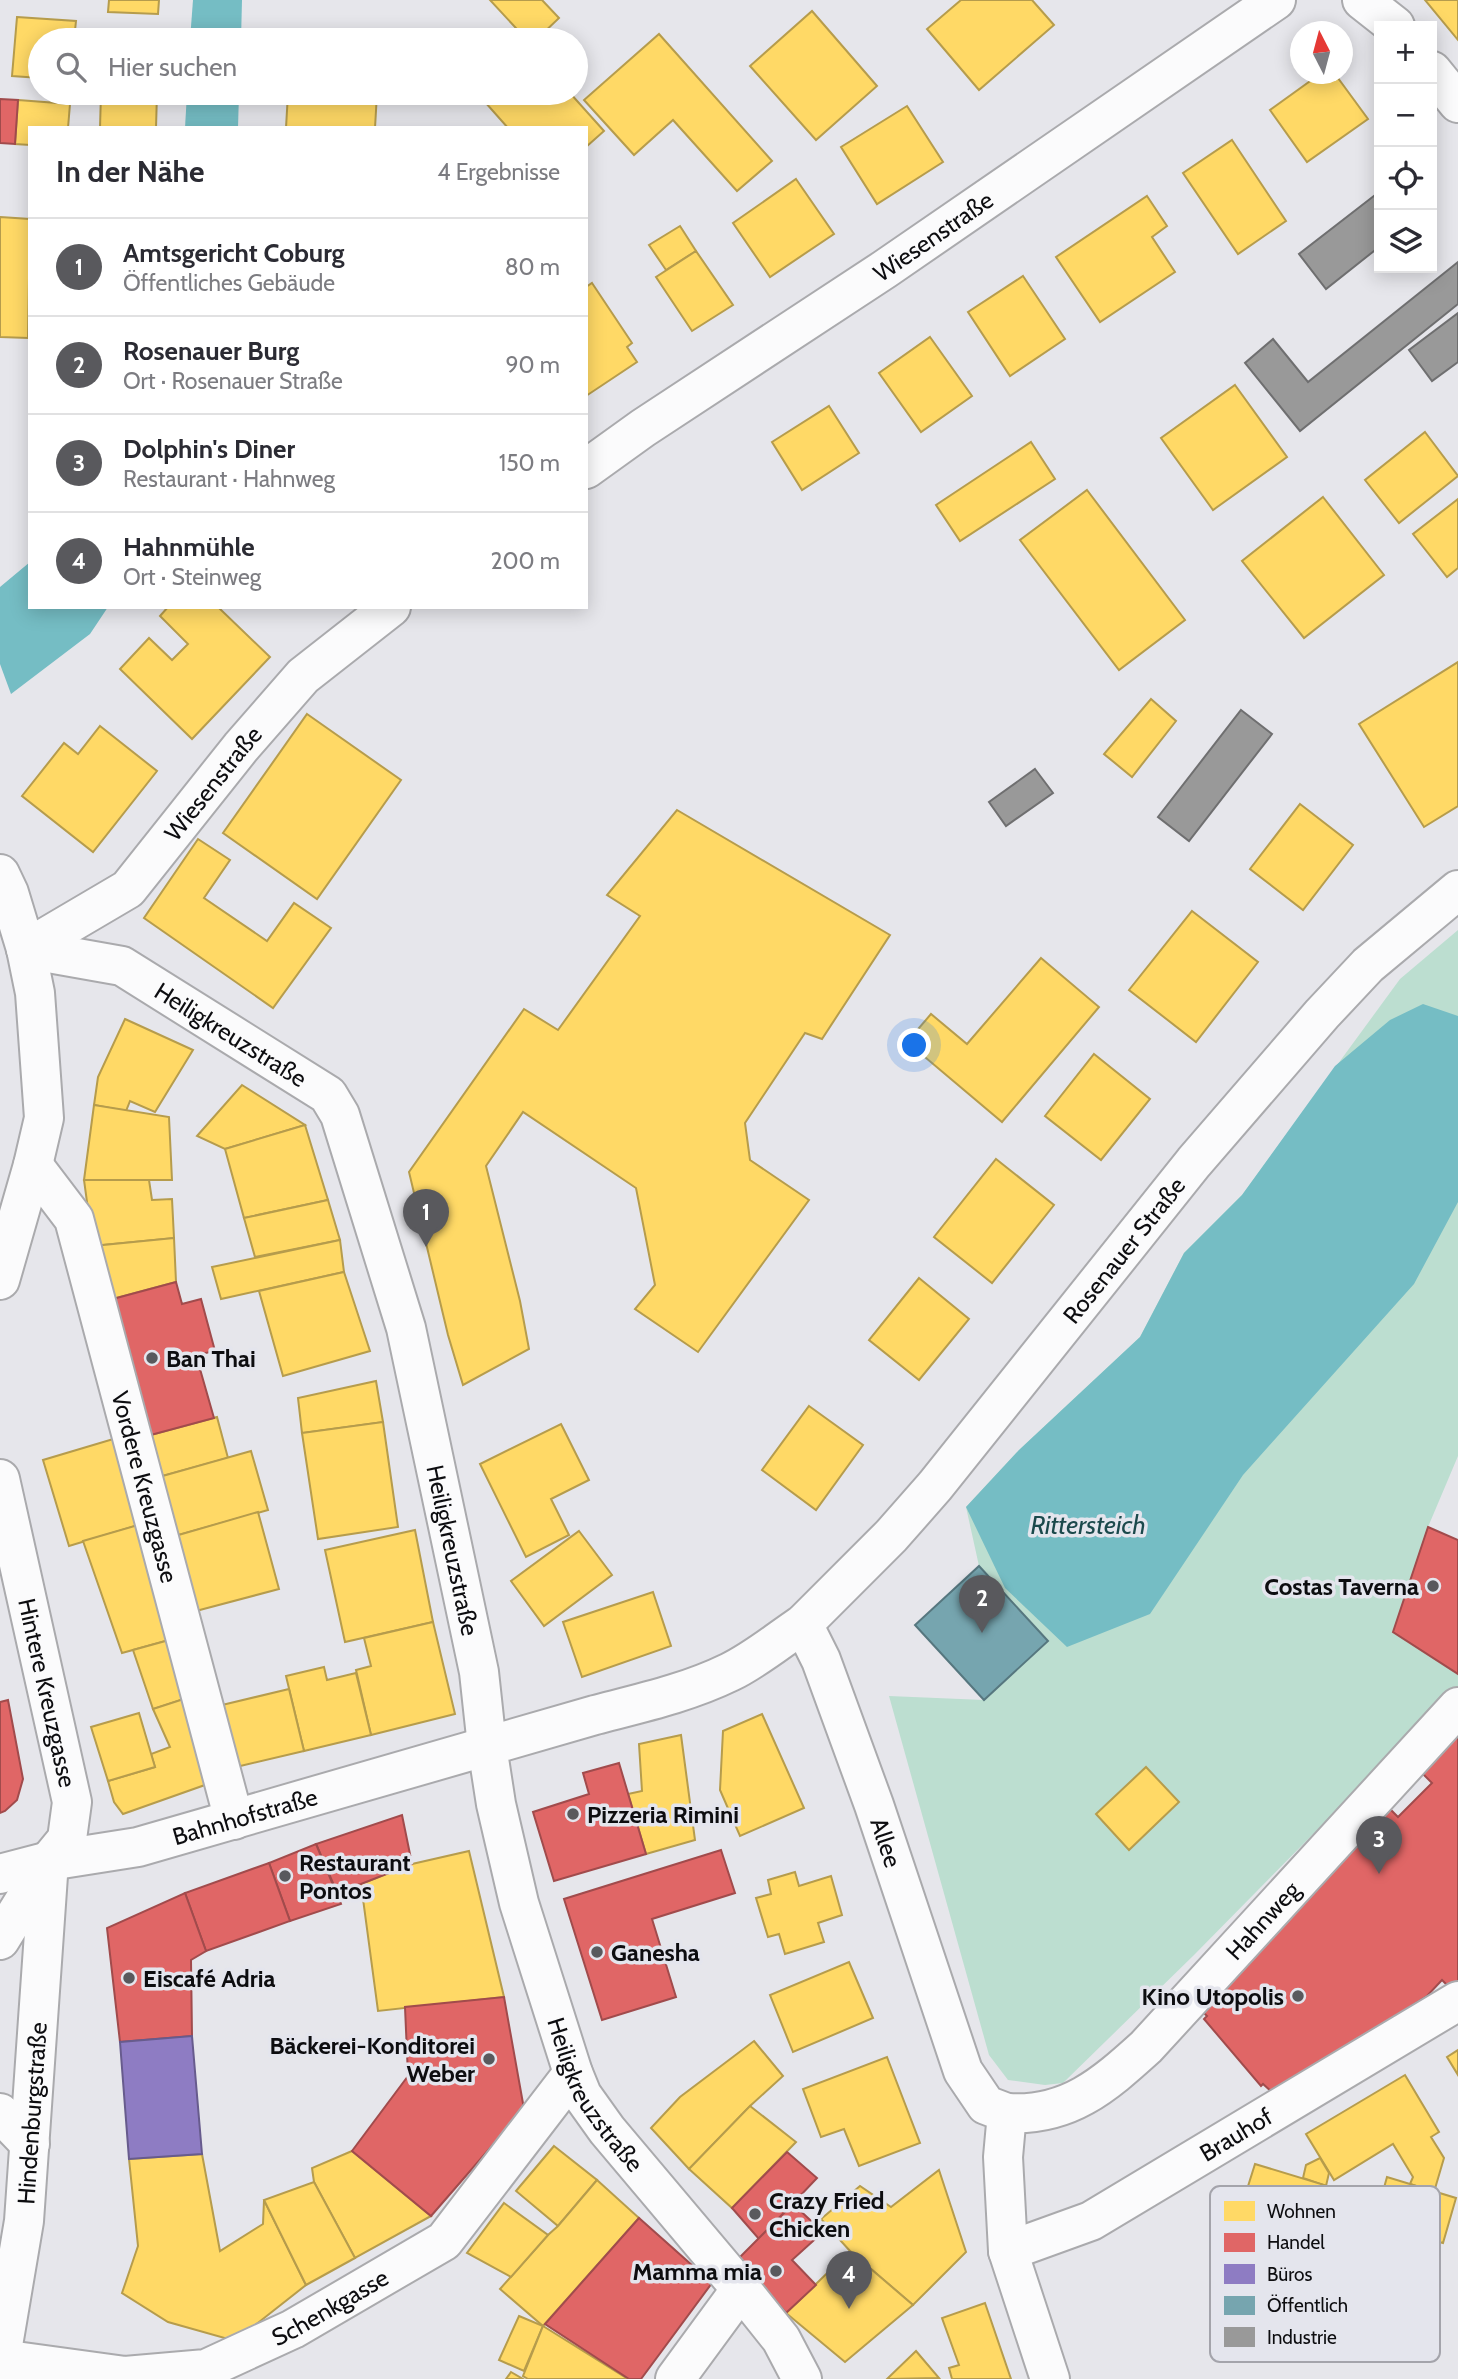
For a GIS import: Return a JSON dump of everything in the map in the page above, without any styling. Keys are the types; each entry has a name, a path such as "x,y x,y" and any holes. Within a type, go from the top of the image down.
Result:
{"street":[{"name":"Wiesenstraße","path":"588,468 643,428 928,240 1276,0"},
{"path":"1362,0 1389,21"},
{"path":"1437,77 1458,103"},
{"name":"Wiesenstraße","path":"26,949 128,889 241,747 303,676 388,609"},
{"path":"0,874 9,893 26,949 36,993 44,1118 0,1280"},
{"name":"Rosenauer Straße","path":"803,1624 891,1536 935,1486 1194,1162 1322,1014 1368,965 1458,890"},
{"name":"Heiligkreuzstraße","path":"26,949 122,966 328,1095 340,1115 406,1328 479,1672 496,1804 519,1903 573,2073 582,2095 607,2130 741,2289 780,2339 802,2379"},
{"name":"Vordere Kreuzgasse","path":"33,1165 74,1219 234,1820"},
{"name":"Hintere Kreuzgasse","path":"0,1479 72,1802 66,1839 49,1861 0,1940"},
{"path":"487,1746 670,1696 732,1671 803,1624"},
{"name":"Allee","path":"803,1624 821,1660 874,1805 963,2071 985,2105 1007,2113"},
{"name":"Hahnweg","path":"1007,2113 1031,2115 1064,2106 1108,2082 1146,2047 1458,1707"},
{"name":"Bahnhofstraße","path":"0,1874 49,1861 138,1847 487,1746"},
{"name":"Hindenburgstraße","path":"0,2361 24,2221 49,1861"},
{"name":"Brauhof","path":"1008,2251 1091,2221 1458,2001"},
{"name":"Schenkgasse","path":"0,2361 125,2376 206,2369 293,2329 444,2241 573,2073"},
{"path":"0,2113 30,2144"},
{"path":"1007,2113 1003,2157 1008,2251 1050,2379"},
{"path":"675,2379 741,2289"}],"green space":[{"path":"1458,930 1458,1456 1428,1527 1393,1632 1458,1674 1458,1687 1194,1955 1063,2083 1045,2085 1008,2080 989,2055 889,1696 984,1700 1048,1641 979,1566 966,1507 1019,1450 1140,1337 1184,1253 1242,1195 1400,979"}],"water":[{"path":"193,0 242,0 241,28 191,28"},
{"path":"186,105 239,105 238,126 185,126"},
{"path":"28,564 28,609 107,609 90,634 11,694 0,664 0,587"},
{"name":"Rittersteich","path":"1423,1004 1458,1016 1458,1202 1414,1284 1243,1475 1150,1614 1067,1647 1005,1588 966,1507 1019,1450 1140,1337 1184,1253 1242,1195 1335,1066 1390,1020"}],"building: Wohnen":[{"path":"109,0 159,0 158,14 108,12"},
{"path":"490,0 542,0 559,18 549,28 516,28"},
{"path":"961,0 1032,0 1054,25 979,90 927,29"},
{"path":"1425,0 1458,0 1458,40"},
{"path":"812,11 877,86 816,140 750,66"},
{"path":"17,17 76,21 75,28 28,28 28,77 12,76"},
{"path":"659,34 772,161 737,191 673,120 634,155 588,104 588,96"},
{"path":"1306,84 1342,84 1368,119 1307,162 1270,110"},
{"path":"18,100 28,101 28,105 70,105 68,126 28,126 28,145 15,144"},
{"path":"101,105 157,105 156,126 100,126"},
{"path":"287,105 376,105 375,126 286,126"},
{"path":"488,105 581,105 604,131 588,145 588,126 506,126"},
{"path":"907,106 943,162 877,204 841,147"},
{"path":"1232,140 1286,221 1238,254 1183,173"},
{"path":"796,179 834,234 770,277 733,223"},
{"path":"1147,196 1167,226 1152,237 1175,272 1100,322 1056,257"},
{"path":"0,217 28,219 28,338 0,337"},
{"path":"680,226 696,251 666,270 649,245"},
{"path":"696,251 733,305 692,331 656,277"},
{"path":"1023,276 1065,339 1010,376 968,312"},
{"path":"592,283 632,343 627,347 637,362 588,395 588,286"},
{"path":"930,337 972,396 921,432 879,373"},
{"path":"1235,385 1287,457 1213,510 1161,438"},
{"path":"829,406 859,453 802,490 772,442"},
{"path":"1425,432 1458,476 1399,523 1365,480"},
{"path":"1031,442 1055,479 960,541 936,505"},
{"path":"1087,490 1185,620 1119,670 1020,540"},
{"path":"1323,497 1384,575 1304,638 1242,561"},
{"path":"1458,499 1458,568 1447,577 1413,534"},
{"path":"166,609 220,609 270,657 192,739 120,669 149,638 172,660 188,644 160,616"},
{"path":"1458,662 1458,806 1424,827 1359,724"},
{"path":"1151,699 1176,721 1132,777 1104,754"},
{"path":"307,714 401,780 317,899 223,833"},
{"path":"100,726 157,771 93,852 22,796 64,743 78,754"},
{"path":"1300,804 1353,845 1303,910 1250,869"},
{"path":"677,810 890,935 822,1039 805,1033 745,1123 750,1160 809,1200 698,1352 635,1309 655,1285 636,1188 523,1112 486,1166 520,1301 529,1349 463,1385 448,1335 409,1172 524,1009 558,1030 640,916 607,895"},
{"path":"198,839 230,860 204,898 267,941 294,903 331,928 273,1008 144,918"},
{"path":"1192,911 1258,962 1196,1042 1129,990"},
{"path":"1041,958 1099,1007 1002,1122 907,1042 931,1014 967,1044"},
{"path":"125,1019 193,1050 155,1112 130,1101 126,1111 94,1105 98,1077"},
{"path":"1094,1054 1150,1099 1101,1160 1045,1116"},
{"path":"242,1085 305,1125 225,1149 197,1136"},
{"path":"94,1105 169,1117 172,1180 84,1180"},
{"path":"305,1125 328,1200 244,1218 225,1149"},
{"path":"996,1159 1054,1205 992,1283 934,1237"},
{"path":"84,1180 149,1180 152,1200 172,1199 174,1238 93,1246"},
{"path":"328,1200 340,1240 255,1257 244,1218"},
{"path":"174,1238 176,1282 109,1300 93,1246"},
{"path":"340,1240 344,1272 221,1299 212,1267"},
{"path":"344,1272 370,1351 283,1376 259,1291"},
{"path":"919,1278 969,1319 919,1380 869,1340"},
{"path":"376,1381 383,1422 302,1433 298,1398"},
{"path":"809,1406 863,1445 816,1510 762,1470"},
{"path":"217,1417 228,1458 159,1477 147,1436"},
{"path":"383,1422 398,1527 318,1539 302,1433"},
{"path":"561,1424 589,1480 551,1499 569,1535 526,1557 480,1464"},
{"path":"120,1437 145,1523 69,1546 43,1460"},
{"path":"251,1451 268,1510 175,1536 159,1477"},
{"path":"258,1512 279,1589 196,1611 175,1536"},
{"path":"145,1523 180,1637 122,1653 83,1541"},
{"path":"415,1530 433,1622 345,1642 325,1550"},
{"path":"579,1531 612,1575 544,1626 511,1581"},
{"path":"653,1592 671,1646 582,1677 563,1622"},
{"path":"433,1622 455,1714 371,1735 356,1670 371,1666 364,1638"},
{"path":"180,1637 196,1695 153,1709 133,1650"},
{"path":"324,1667 327,1680 356,1673 371,1735 304,1751 286,1676"},
{"path":"289,1689 304,1751 236,1767 222,1705"},
{"path":"196,1695 219,1780 123,1814 114,1802 108,1781 155,1767 151,1754 170,1747 153,1709"},
{"path":"139,1713 155,1767 108,1781 91,1727"},
{"path":"762,1714 804,1808 740,1836 720,1790 723,1731"},
{"path":"681,1735 695,1840 646,1854 628,1794 642,1791 639,1744"},
{"path":"1146,1767 1179,1802 1129,1850 1096,1814"},
{"path":"469,1851 504,1997 378,2011 361,1884 412,1864"},
{"path":"795,1872 799,1886 831,1876 842,1915 818,1923 824,1942 785,1954 779,1934 768,1937 756,1898 771,1894 768,1880"},
{"path":"849,1962 873,2018 793,2052 770,1995"},
{"path":"754,2041 783,2076 689,2169 651,2128 680,2097"},
{"path":"1458,2050 1458,2075 1447,2057"},
{"path":"887,2057 920,2143 859,2166 844,2129 821,2137 803,2089"},
{"path":"1405,2075 1439,2132 1431,2137 1444,2158 1436,2186 1410,2184 1413,2177 1393,2144 1334,2180 1306,2134"},
{"path":"750,2106 796,2142 732,2208 689,2169"},
{"path":"554,2146 597,2180 558,2226 516,2191"},
{"path":"352,2151 431,2216 355,2258 314,2182 312,2168"},
{"path":"202,2154 220,2251 263,2224 264,2200 306,2285 254,2326 228,2339 168,2322 122,2293 138,2246 129,2159"},
{"path":"1320,2158 1329,2173 1326,2186 1303,2178 1306,2165"},
{"path":"1255,2164 1327,2186 1248,2186"},
{"path":"939,2170 966,2252 913,2305 850,2251 821,2219 860,2186 891,2207"},
{"path":"1387,2177 1417,2186 1384,2186"},
{"path":"597,2180 639,2218 543,2326 500,2289"},
{"path":"314,2182 355,2258 306,2285 264,2200"},
{"path":"1440,2193 1456,2198 1443,2243 1440,2242"},
{"path":"504,2203 548,2235 511,2277 467,2253"},
{"path":"850,2251 913,2305 845,2362 786,2313"},
{"path":"985,2303 1011,2379 952,2379 949,2368 959,2365 942,2318"},
{"path":"519,2316 543,2326 524,2371 499,2360"},
{"path":"543,2326 628,2379 528,2379 523,2376"},
{"path":"916,2351 939,2378 887,2379"},
{"path":"511,2372 523,2379 506,2379"}],"building: Handel":[{"path":"0,99 18,100 15,144 0,143"},
{"path":"176,1282 182,1304 201,1299 215,1351 196,1355 214,1418 147,1436 109,1300"},
{"name":"Costas Taverna","path":"1428,1527 1458,1540 1458,1674 1393,1632"},
{"path":"8,1700 23,1779 17,1800 0,1813 0,1702"},
{"path":"1458,1730 1458,1988 1454,1992 1442,1980 1427,1996 1273,2093 1263,2084 1261,2086 1204,2019 1207,2016 1199,2008 1390,1809 1398,1817 1432,1783 1418,1769"},
{"path":"619,1763 646,1854 554,1881 533,1812 589,1794 583,1773"},
{"path":"402,1815 412,1864 361,1884 336,1890 316,1844"},
{"path":"316,1844 341,1904 290,1921 269,1863"},
{"path":"721,1850 735,1893 652,1919 676,1997 602,2020 564,1899"},
{"path":"269,1863 290,1921 206,1951 185,1893"},
{"path":"185,1893 206,1951 191,1960 192,2036 120,2042 107,1928"},
{"path":"504,1997 524,2109 431,2216 352,2151 408,2076 405,2007"},
{"path":"787,2152 817,2178 759,2239 732,2208"},
{"path":"793,2204 823,2232 792,2260 816,2285 786,2313 739,2258"},
{"path":"639,2218 712,2283 641,2379 629,2379 545,2324"}],"building: Büros":[{"path":"192,2036 202,2154 129,2159 120,2042"}],"building: Öffentlich":[{"path":"979,1566 1048,1641 984,1700 915,1625"}],"building: Industrie":[{"path":"1374,196 1374,251 1326,289 1299,254"},
{"path":"1458,262 1458,304 1300,431 1245,363 1273,339 1308,382"},
{"path":"1458,313 1458,362 1432,381 1409,350"},
{"path":"1241,710 1272,734 1189,841 1158,817"},
{"path":"1035,769 1053,793 1006,826 989,802"}],"place":[{"name":"Amtsgericht Coburg","path":"426,1247"},
{"name":"Ban Thai","path":"152,1358"},
{"name":"Costas Taverna","path":"1433,1586"},
{"name":"Rosenauer Burg","path":"982,1633"},
{"name":"Pizzeria Rimini","path":"573,1814"},
{"name":"Dolphin's Diner","path":"1379,1874"},
{"name":"Restaurant Pontos","path":"285,1876"},
{"name":"Ganesha","path":"597,1952"},
{"name":"Eiscafé Adria","path":"129,1978"},
{"name":"Kino Utopolis","path":"1298,1996"},
{"name":"Bäckerei-Konditorei Weber","path":"489,2059"},
{"name":"Crazy Fried Chicken","path":"755,2214"},
{"name":"Mamma mia","path":"776,2271"},
{"name":"Hahnmühle","path":"849,2309"}]}
